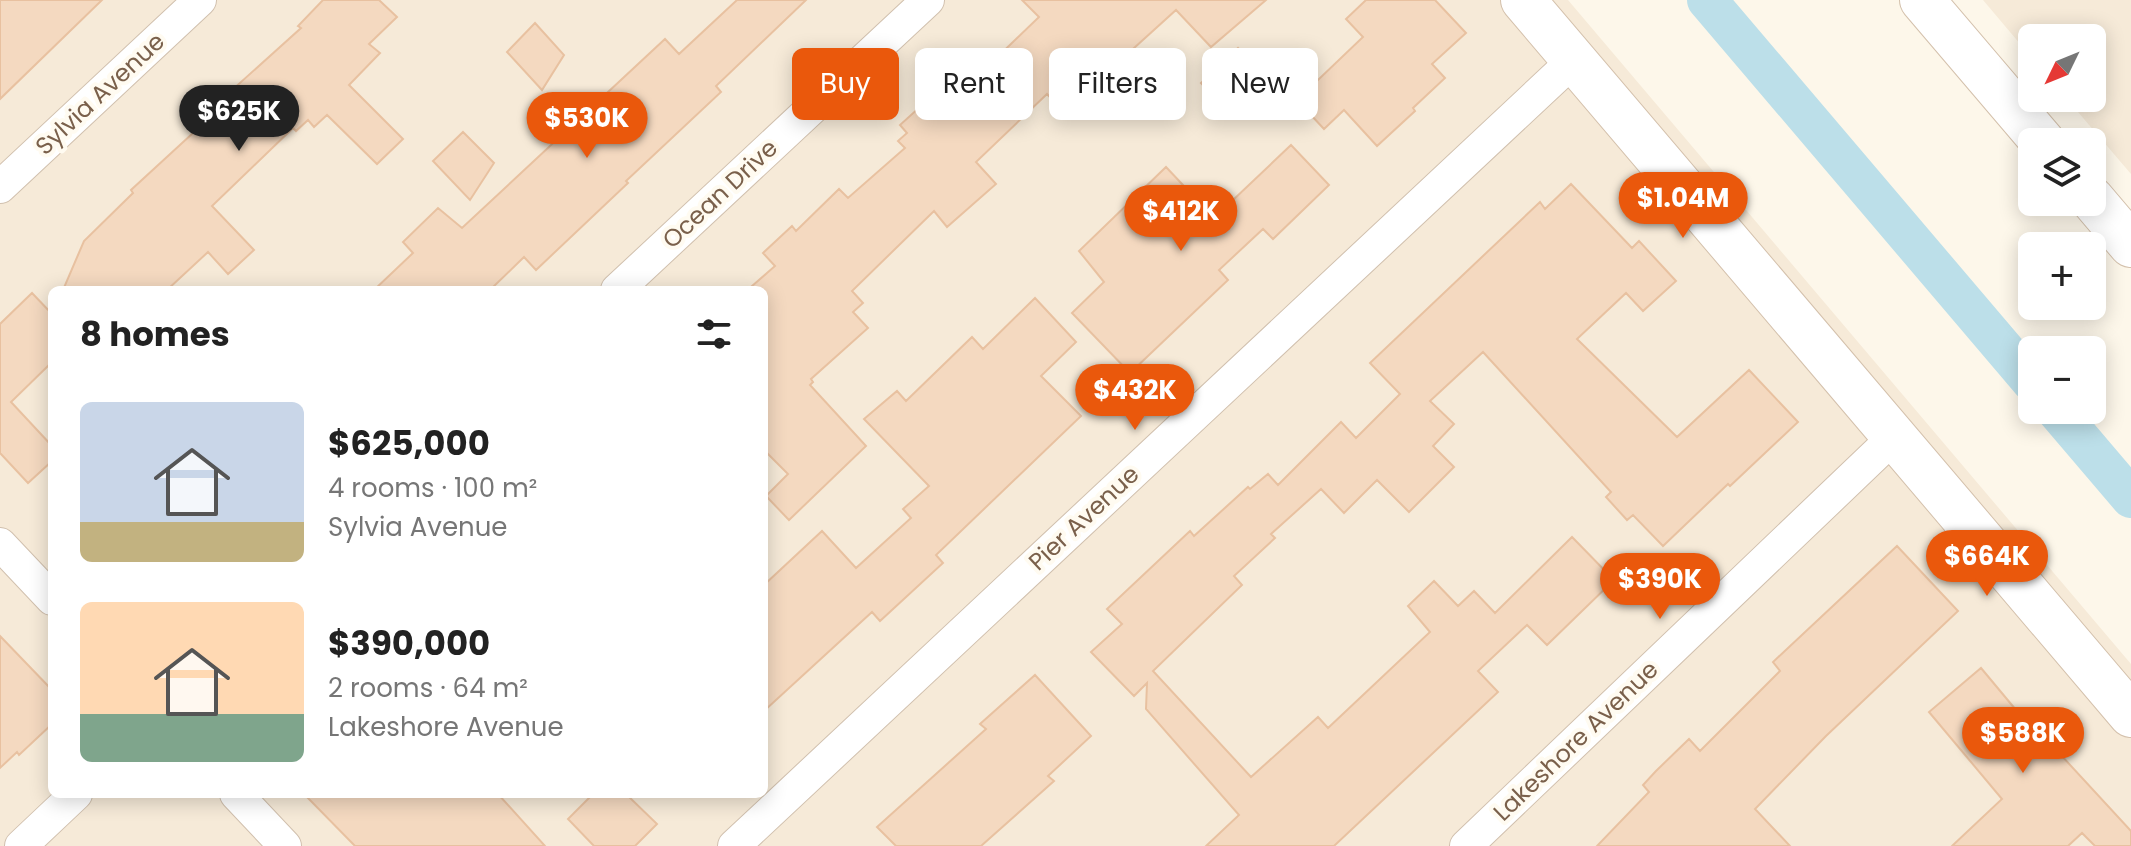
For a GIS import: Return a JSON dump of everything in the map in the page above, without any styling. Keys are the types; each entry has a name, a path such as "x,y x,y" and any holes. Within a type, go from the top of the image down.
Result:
{"main road":[{"path":"1523,0 2131,715"},
{"path":"1922,0 2031,128"},
{"path":"2106,216 2131,245"}],"street":[{"name":"Sylvia Avenue","path":"0,187 200,0"},
{"name":"Ocean Drive","path":"621,286 928,0"},
{"name":"Pier Avenue","path":"734,846 1574,60"},
{"name":"Lakeshore Avenue","path":"1466,846 1894,437"},
{"path":"0,544 48,595"},
{"path":"21,846 72,798"},
{"path":"240,798 285,846"}],"shaded area":[{"path":"0,0 1568,0 2131,664 2131,846 0,846"},
{"path":"1983,0 2131,0 2131,174 2106,145 2106,128 2092,128 2078,112 2106,112 2106,24 2018,24 2018,41"}],"building":[{"path":"0,0 102,0 0,99"},
{"path":"323,0 379,0 397,17 369,44 380,53 349,85 403,139 377,164 327,115 314,127 308,120 296,131 293,128 212,206 254,250 228,274 208,252 171,286 65,286 84,241 133,193 131,190 205,122 201,118 301,28 298,26"},
{"path":"737,0 806,0 716,86 721,92 536,270 524,257 494,286 378,286 413,253 403,242 438,208 462,228 665,39 679,54"},
{"path":"1022,0 1266,0 1211,47 1176,10 1134,48 1049,48 1049,96 1047,94 1033,107 1033,48 1007,48 1039,17"},
{"path":"1366,0 1435,0 1466,33 1432,64 1445,78 1377,146 1344,110 1324,129 1316,120 1318,80 1363,37 1346,19"},
{"path":"535,23 564,55 542,90 507,52"},
{"path":"915,111 915,120 1020,120 976,162 996,184 947,227 934,211 852,291 863,303 853,312 868,328 811,379 813,382 810,385 866,446 789,520 768,498 768,494 788,474 768,454 768,286 752,286 775,266 763,253 792,226 796,231 839,189 848,198 905,148 898,141 907,133 900,125"},
{"path":"463,132 494,163 470,200 433,161"},
{"path":"1291,145 1329,185 1273,239 1263,229 1219,270 1228,280 1130,373 1072,313 1104,282 1079,251 1166,167 1214,218"},
{"path":"1571,184 1632,248 1639,241 1676,281 1643,311 1626,293 1577,339 1677,437 1749,370 1798,422 1663,546 1633,515 1627,520 1606,497 1611,492 1483,352 1430,401 1454,424 1433,446 1454,467 1409,512 1377,480 1344,513 1321,489 1271,534 1275,538 1234,576 1242,585 1153,671 1251,777 1318,717 1328,728 1430,632 1408,606 1434,581 1458,606 1474,591 1495,613 1572,537 1614,580 1547,645 1527,625 1478,671 1498,692 1334,846 1206,846 1239,815 1146,709 1147,683 1134,696 1091,652 1122,624 1107,609 1190,531 1194,536 1248,487 1250,489 1268,474 1278,485 1341,422 1356,438 1400,394 1370,363 1540,202 1545,209"},
{"path":"32,293 48,310 48,366 11,402 48,442 48,465 28,483 0,453 0,324"},
{"path":"1035,298 1076,342 1041,376 1081,416 936,555 943,563 880,621 872,612 768,707 768,581 822,531 856,568 911,518 903,509 929,486 864,419 897,391 906,401 972,337 983,349"},
{"path":"1897,546 1958,611 1826,736 1755,809 1790,846 1597,846 1649,792 1643,785 1656,771 1689,739 1700,751 1780,671 1773,662"},
{"path":"0,636 48,686 48,728 0,768"},
{"path":"1981,668 2021,716 2030,709 2053,736 2048,741 2131,831 2131,846 2095,846 2082,833 2068,846 1952,846 2002,799 1929,712"},
{"path":"1035,675 1091,736 1048,776 1054,781 981,846 896,846 877,827 986,729 980,724"},
{"path":"308,798 502,798 545,846 355,846"},
{"path":"589,798 630,798 657,824 635,846 594,846 568,819"}],"waterway":[{"path":"1707,0 2018,366"},
{"path":"2068,424 2131,498"}]}
